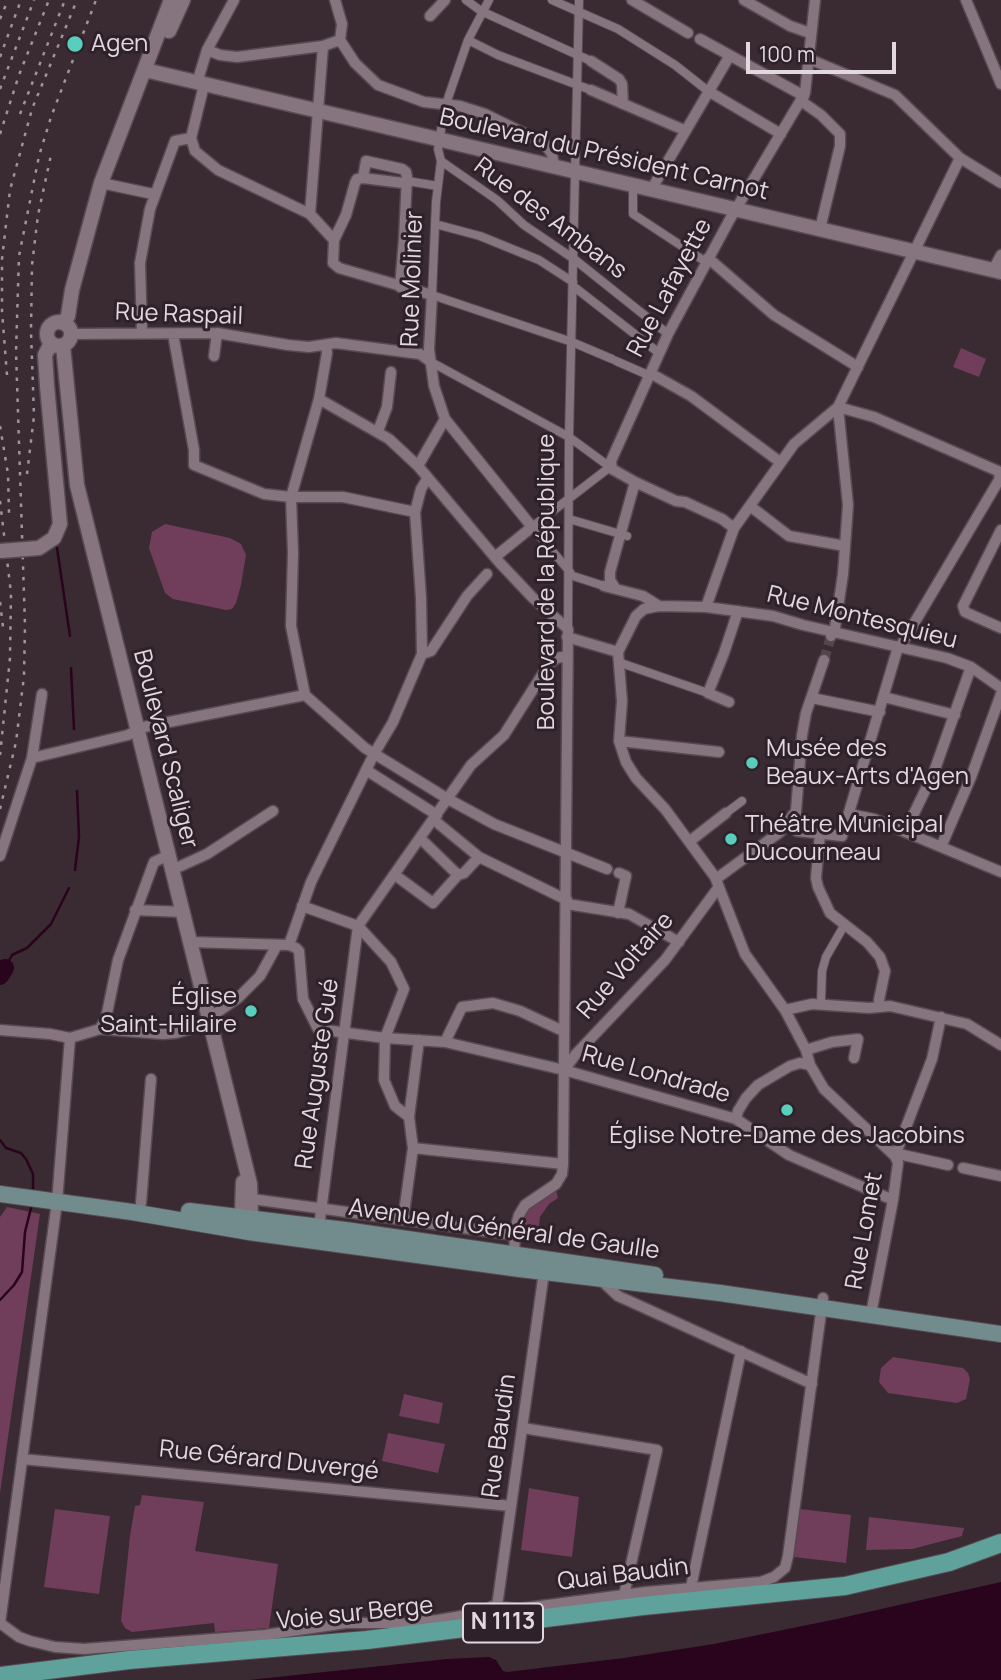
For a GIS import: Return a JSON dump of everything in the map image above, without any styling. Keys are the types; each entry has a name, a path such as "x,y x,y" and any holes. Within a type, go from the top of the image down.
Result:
{"main road":[{"name":"Avenue du Général de Gaulle","path":"0,1183 54,1199 211,1220 250,1217 515,1254 547,1266 598,1278 822,1302"},
{"name":"Avenue du Général de Gaulle","path":"0,1194 24,1192"},
{"name":"Avenue du Général de Gaulle","path":"54,1199 141,1203 211,1220"},
{"name":"Avenue du Général de Gaulle","path":"250,1217 414,1255 547,1266 588,1264 822,1302 1001,1323"},
{"name":"Avenue du Général de Gaulle","path":"872,1309 1001,1334"},
{"name":"Voie sur Berge","path":"0,1676 129,1660 367,1640 643,1606 845,1586 949,1562 1001,1543"}],"street":[{"path":"0,551 40,548 54,538 60,524 44,355 62,337 101,183 152,72 159,39 165,28 165,17 172,0"},
{"path":"159,39 169,31 183,0"},
{"path":"234,0 207,50 191,138 195,151 218,170 310,215 334,240"},
{"path":"335,0 342,24 340,40 355,63 378,85 424,102 477,111 544,143 552,154 554,166"},
{"path":"430,16 445,0"},
{"path":"466,0 481,11 591,61 619,79 624,104"},
{"name":"Rue Molinier","path":"445,419 434,386 429,349 441,161 439,140 446,104 468,40 489,0"},
{"path":"552,0 618,29 675,65 708,91 781,134"},
{"name":"Boulevard de la République","path":"563,1164 570,573 569,437 579,0"},
{"path":"632,0 688,33"},
{"path":"744,0 758,3 790,26 810,33"},
{"name":"Rue Lafayette","path":"610,467 668,334 735,210 802,99 815,0"},
{"path":"966,0 1001,84"},
{"path":"207,50 237,57 323,46 340,40"},
{"path":"468,40 498,55 576,83 684,131"},
{"path":"699,40 802,99 837,129 840,146 820,229"},
{"path":"310,215 323,46"},
{"path":"651,190 729,57"},
{"path":"809,59 895,95 960,158 1001,183"},
{"name":"Boulevard du Président Carnot","path":"152,72 997,271"},
{"path":"142,333 140,263 153,194 175,141 191,138"},
{"path":"706,607 734,528 794,444 838,407 960,158"},
{"path":"363,178 366,161 407,172 400,287"},
{"name":"Rue des Ambans","path":"441,161 497,200 524,225 574,259 668,334"},
{"path":"407,179 402,183 357,179 346,215 334,240 331,257 339,268 432,295 572,342 649,374 705,406 780,462"},
{"path":"407,179 438,186"},
{"path":"101,183 153,194"},
{"path":"633,185 633,214 707,260 774,315 858,367"},
{"path":"435,224 480,236 539,260 659,353"},
{"path":"997,271 1001,256"},
{"path":"214,356 217,333"},
{"name":"Rue Raspail","path":"62,337 217,333 309,347 336,343 393,361 420,354 431,362"},
{"path":"173,334 194,450 194,466 264,494 343,497 415,512"},
{"name":"Boulevard Scaliger","path":"62,337 76,485 244,1159 250,1217"},
{"path":"326,345 319,399 291,497 291,626 305,695 374,754 448,799 494,824 607,869"},
{"path":"377,431 387,407 393,361"},
{"path":"431,362 569,437 635,482 722,519 734,528"},
{"path":"319,399 389,439 418,466 494,565 532,597 568,633 618,657 729,702"},
{"path":"780,832 842,835 899,647 999,480 1000,472 874,417 838,407"},
{"path":"832,634 845,546 847,486 838,407"},
{"path":"418,466 445,419 570,573 643,596 659,606"},
{"path":"422,654 431,650 467,596 531,527 610,467"},
{"path":"190,942 289,945 302,906 374,754 394,722 422,654 415,512 427,479"},
{"path":"610,587 609,574 624,535 635,482"},
{"path":"750,506 789,536 845,546"},
{"path":"569,519 624,535"},
{"path":"1001,530 963,606 965,612 1001,628"},
{"path":"659,606 644,609 636,616 618,657 622,701 619,741 626,762 636,778 690,841 717,884 744,954 785,1010 824,1089 895,1156 903,1155 948,1165"},
{"name":"Rue Montesquieu","path":"659,606 706,607 773,616 832,634 947,658 971,667 1001,688"},
{"path":"708,693 738,611"},
{"path":"358,926 471,765 504,735 549,664 557,658 567,656"},
{"path":"797,831 802,735 824,660"},
{"path":"905,832 934,772 971,667"},
{"path":"0,856 32,758 42,694"},
{"path":"941,847 971,777 1001,694"},
{"path":"32,758 128,735 136,729 305,695"},
{"path":"884,697 955,715"},
{"path":"812,698 880,712"},
{"path":"619,741 719,752"},
{"path":"366,770 435,818 479,857 567,902 629,914 679,942"},
{"path":"690,841 743,802"},
{"path":"172,870 207,854 273,811"},
{"name":"Rue Voltaire","path":"564,1070 679,942 717,884 780,832 796,811"},
{"path":"849,814 874,819 1001,872"},
{"path":"820,834 816,878 825,905 880,957 885,971 880,1006"},
{"path":"421,839 458,875"},
{"path":"100,1029 106,1018 118,960 154,862 169,855"},
{"path":"396,875 433,903 458,875 464,873 479,857"},
{"path":"618,912 626,876 619,873"},
{"path":"302,906 358,926 391,962 404,989 386,1038 384,1080 394,1106 409,1117"},
{"path":"135,910 183,912"},
{"path":"821,1004 822,971 826,957 845,924"},
{"name":"Rue Auguste Gué","path":"319,1227 358,926"},
{"path":"0,1030 70,1038 100,1029 176,1033 210,1020 238,998 260,976 277,945"},
{"name":"Rue Londrade","path":"289,945 299,951 303,999 318,1029 346,1034 445,1042 564,1070 736,1119 789,1155 893,1200"},
{"path":"445,1042 462,1007 493,1003 520,1011 564,1031"},
{"path":"785,1010 821,1004 869,1008 891,1006 972,1026 1001,1045"},
{"name":"Rue Lomet","path":"872,1309 893,1200 898,1163 895,1156 932,1059 941,1017"},
{"path":"1,1623 54,1199 70,1038"},
{"path":"806,1050 832,1042 858,1039 854,1058"},
{"path":"403,1220 413,1148 409,1117 419,1040"},
{"path":"736,1119 746,1098 758,1085 790,1066 800,1063 810,1065"},
{"path":"141,1203 151,1079"},
{"path":"413,1148 563,1164 560,1178 553,1187 522,1209 514,1235 514,1262 455,1254 440,1258"},
{"name":"Boulevard Scaliger","path":"244,1159 243,1184 250,1217"},
{"path":"963,1168 1001,1177"},
{"path":"211,1220 230,1207 243,1184"},
{"name":"Avenue du Général de Gaulle","path":"250,1217 321,1209 514,1235"},
{"name":"Rue Baudin","path":"497,1606 547,1266"},
{"path":"598,1278 627,1300 811,1384 822,1302"},
{"path":"691,1587 741,1351"},
{"name":"Quai Baudin","path":"1,1623 19,1637 30,1641 55,1647 85,1649 265,1635 346,1623 438,1620 479,1613 497,1606 518,1609 691,1587 761,1582 780,1574 788,1558 811,1384"},
{"path":"523,1428 657,1450 624,1595"},
{"name":"Rue Gérard Duvergé","path":"22,1459 511,1506"}],"shaded area":[{"path":"961,348 986,359 979,377 953,367"},
{"path":"165,524 230,538 241,544 246,555 241,585 232,609 173,599 165,593 149,548 152,532"},
{"path":"556,1190 558,1198 549,1204 540,1217 539,1225 545,1239 519,1227 527,1209"},
{"path":"7,1207 40,1214 0,1493 0,1217"},
{"path":"893,1357 963,1368 970,1379 966,1399 957,1403 888,1393 879,1382 881,1368"},
{"path":"404,1394 443,1403 439,1424 399,1416"},
{"path":"388,1433 445,1444 438,1473 382,1461"},
{"path":"529,1488 579,1497 572,1557 521,1550"},
{"path":"142,1495 204,1502 195,1551 278,1564 269,1628 215,1632 214,1623 132,1632 125,1628 121,1621 130,1536 135,1506 140,1505"},
{"path":"55,1509 110,1516 99,1594 44,1587"},
{"path":"800,1509 851,1515 846,1563 794,1557"},
{"path":"869,1517 964,1528 962,1536 912,1549 866,1550"},
{"path":"1001,1582 1001,1680 249,1680 447,1659 489,1657 496,1660 503,1671 507,1672 624,1658 714,1644"}],"waterway":[{"path":"57,548 70,636"},
{"path":"71,668 74,729"},
{"path":"75,870 79,837 77,791"},
{"path":"5,968 12,955 27,948 51,924 69,888"},
{"path":"0,976 5,968"},
{"path":"0,1140 6,1148 21,1153 26,1159 33,1174 33,1194"},
{"path":"0,1300 22,1272 25,1232 32,1204"}],"tunnel":[{"path":"824,660 831,636"}],"railway":[{"path":"0,19 8,0"},
{"path":"0,57 21,0"},
{"path":"0,89 34,0"},
{"path":"0,134 19,75 49,0"},
{"path":"20,114 65,0"},
{"path":"7,375 2,311 2,259 10,190 32,109 77,0"},
{"path":"0,809 16,742 24,676 25,625 16,352 19,256 39,156 51,117 96,0"},
{"path":"27,474 34,416 32,265 38,215 51,155"},
{"path":"0,426 8,474 9,513"},
{"path":"0,501 11,593 10,658 0,755"},
{"path":"0,602 3,627"}],"place":[{"name":"Agen","path":"75,44"},
{"name":"Musée des Beaux-Arts d'Agen","path":"752,763"},
{"name":"Théâtre Municipal Ducourneau","path":"731,839"},
{"name":"Église Saint-Hilaire","path":"251,1011"},
{"name":"Église Notre-Dame des Jacobins","path":"787,1110"}]}
